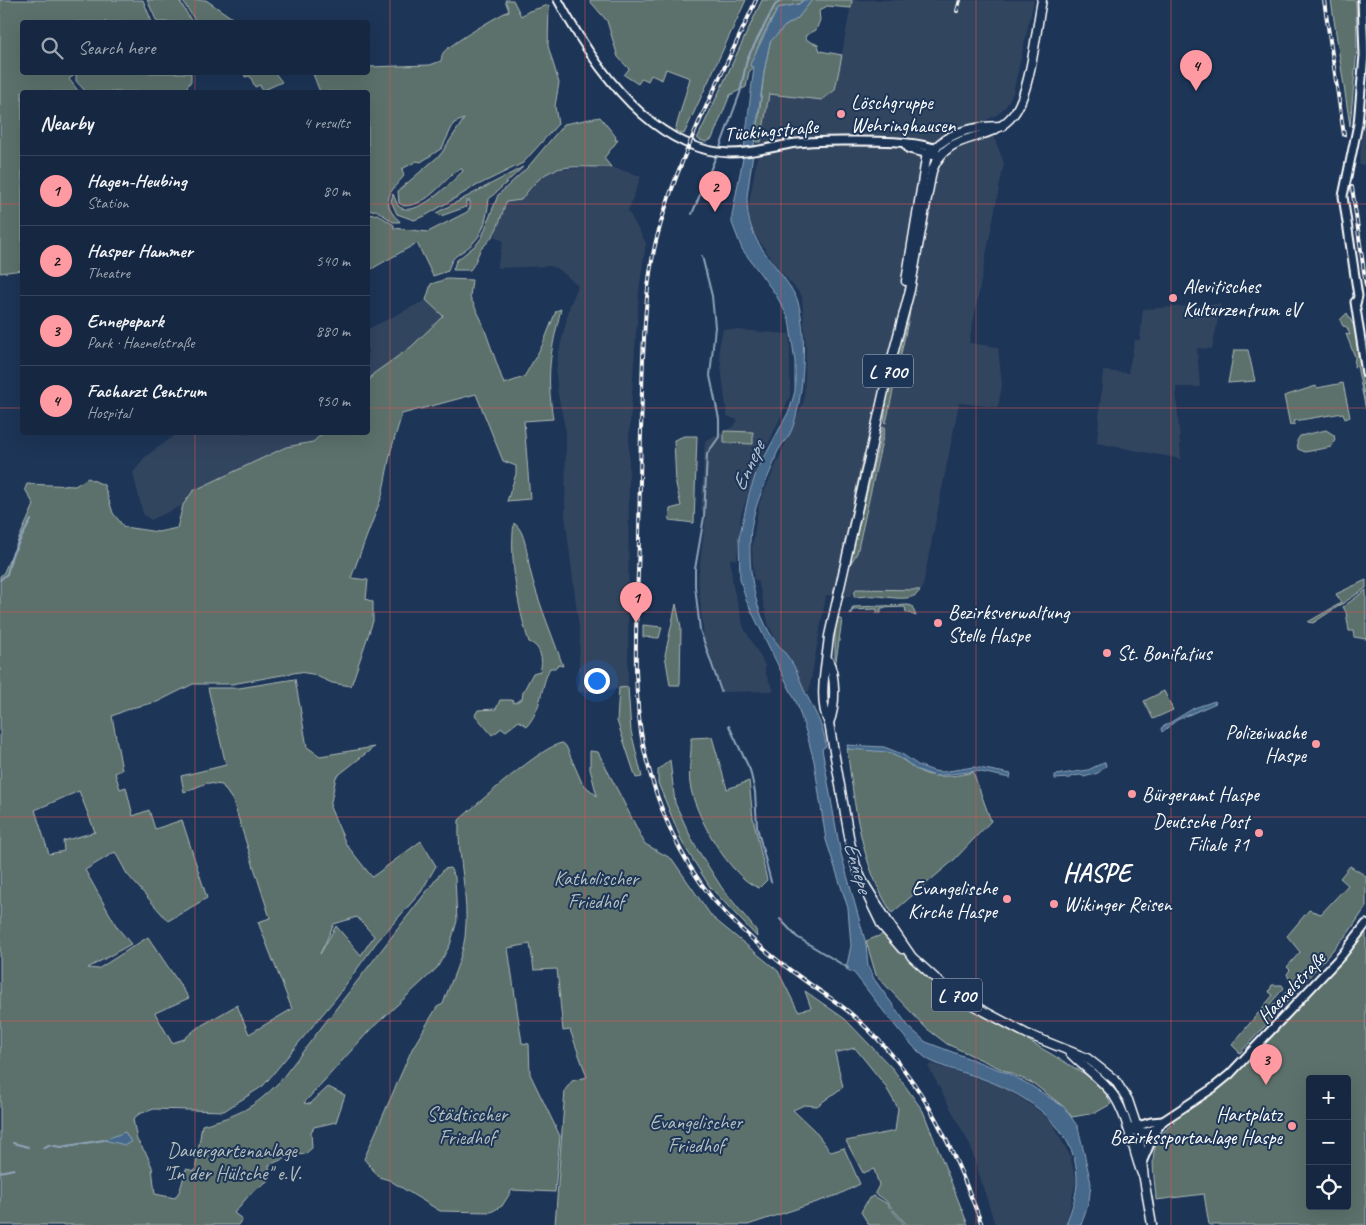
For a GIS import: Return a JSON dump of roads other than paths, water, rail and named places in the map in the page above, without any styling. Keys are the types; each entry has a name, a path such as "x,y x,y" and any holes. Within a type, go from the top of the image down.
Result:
{"main road":[{"path":"938,157 955,143 985,135 1002,126 1014,114 1025,90 1042,0"},
{"path":"932,151 956,133 984,126 1002,126"},
{"name":"L 700","path":"905,301 924,168 932,151"},
{"name":"L 700","path":"938,157 932,171 910,290 905,301 829,636 828,660 832,668 833,698 833,715 829,723 850,842 862,880 882,926 890,937 945,986 967,1002 1008,1024 1069,1052 1087,1058 1106,1071 1126,1095 1138,1129 1152,1225"},
{"name":"L 700","path":"1069,1052 1115,1098 1128,1129 1134,1154 1144,1179"},
{"path":"1098,1080 1106,1071"}],"street":[{"name":"Tückingstraße","path":"558,0 598,61 640,111 672,137 713,151 761,150 799,143 838,141 912,143 932,151 938,157"},
{"path":"1362,0 1364,55 1358,124 1343,196 1352,265 1350,272 1366,373"},
{"name":"Haenelstraße","path":"1138,1129 1163,1121 1213,1088 1230,1074 1342,955 1366,924"},
{"name":"Haenelstraße","path":"1157,1128 1163,1121"},
{"path":"1128,1129 1157,1128"},
{"name":"L 700","path":"1143,1160 1157,1128"}],"waterway":[{"path":"719,150 740,93 747,59 775,5 782,0"},
{"path":"692,214 717,154"},
{"path":"702,256 712,296 715,327 710,376 719,419 719,437 707,454 704,517 695,569 695,586 700,630 721,691"},
{"path":"0,580 7,574 12,555 31,520"},
{"name":"Ennepe","path":"729,726 750,770 755,792 757,827 771,882"},
{"name":"Ennepe","path":"780,919 797,937 848,968"},
{"path":"43,1148 49,1145 61,1147 104,1140"},
{"path":"13,1143 28,1147"},
{"path":"0,1172 14,1169"}],"railway":[{"path":"756,0 688,148 665,209 650,270 643,357 636,643 637,697 644,749 655,789 669,827 688,864 712,898 733,921 767,952 849,1012 874,1035 895,1059 914,1083 945,1136 982,1225"},
{"path":"957,11 960,0"},
{"path":"1324,0 1344,135"},
{"path":"1352,187 1366,286"}],"place":[{"name":"Facharzt Centrum","path":"1196,91"},
{"name":"Löschgruppe Wehringhausen","path":"841,114"},
{"name":"Hasper Hammer","path":"715,212"},
{"name":"Alevitisches Kulturzentrum eV","path":"1173,298"},
{"name":"Hagen-Heubing","path":"636,623"},
{"name":"Bezirksverwaltung Stelle Haspe","path":"938,623"},
{"name":"St. Bonifatius","path":"1107,653"},
{"name":"Polizeiwache Haspe","path":"1316,744"},
{"name":"Bürgeramt Haspe","path":"1132,794"},
{"name":"Deutsche Post Filiale 71","path":"1259,833"},
{"name":"Evangelische Kirche Haspe","path":"1007,899"},
{"name":"Wikinger Reisen","path":"1054,904"},
{"name":"Ennepepark","path":"1266,1085"},
{"name":"Hartplatz Bezirkssportanlage Haspe","path":"1292,1126"}],"district":[{"name":"HASPE","path":"1097,872"}],"park label":[{"name":"Katholischer Friedhof","path":"596,890"},
{"name":"Städtischer Friedhof","path":"467,1126"},
{"name":"Evangelischer Friedhof","path":"696,1134"},
{"name":"Dauergartenanlage \"In der Hülsche\" e.V.","path":"232,1162"}]}
